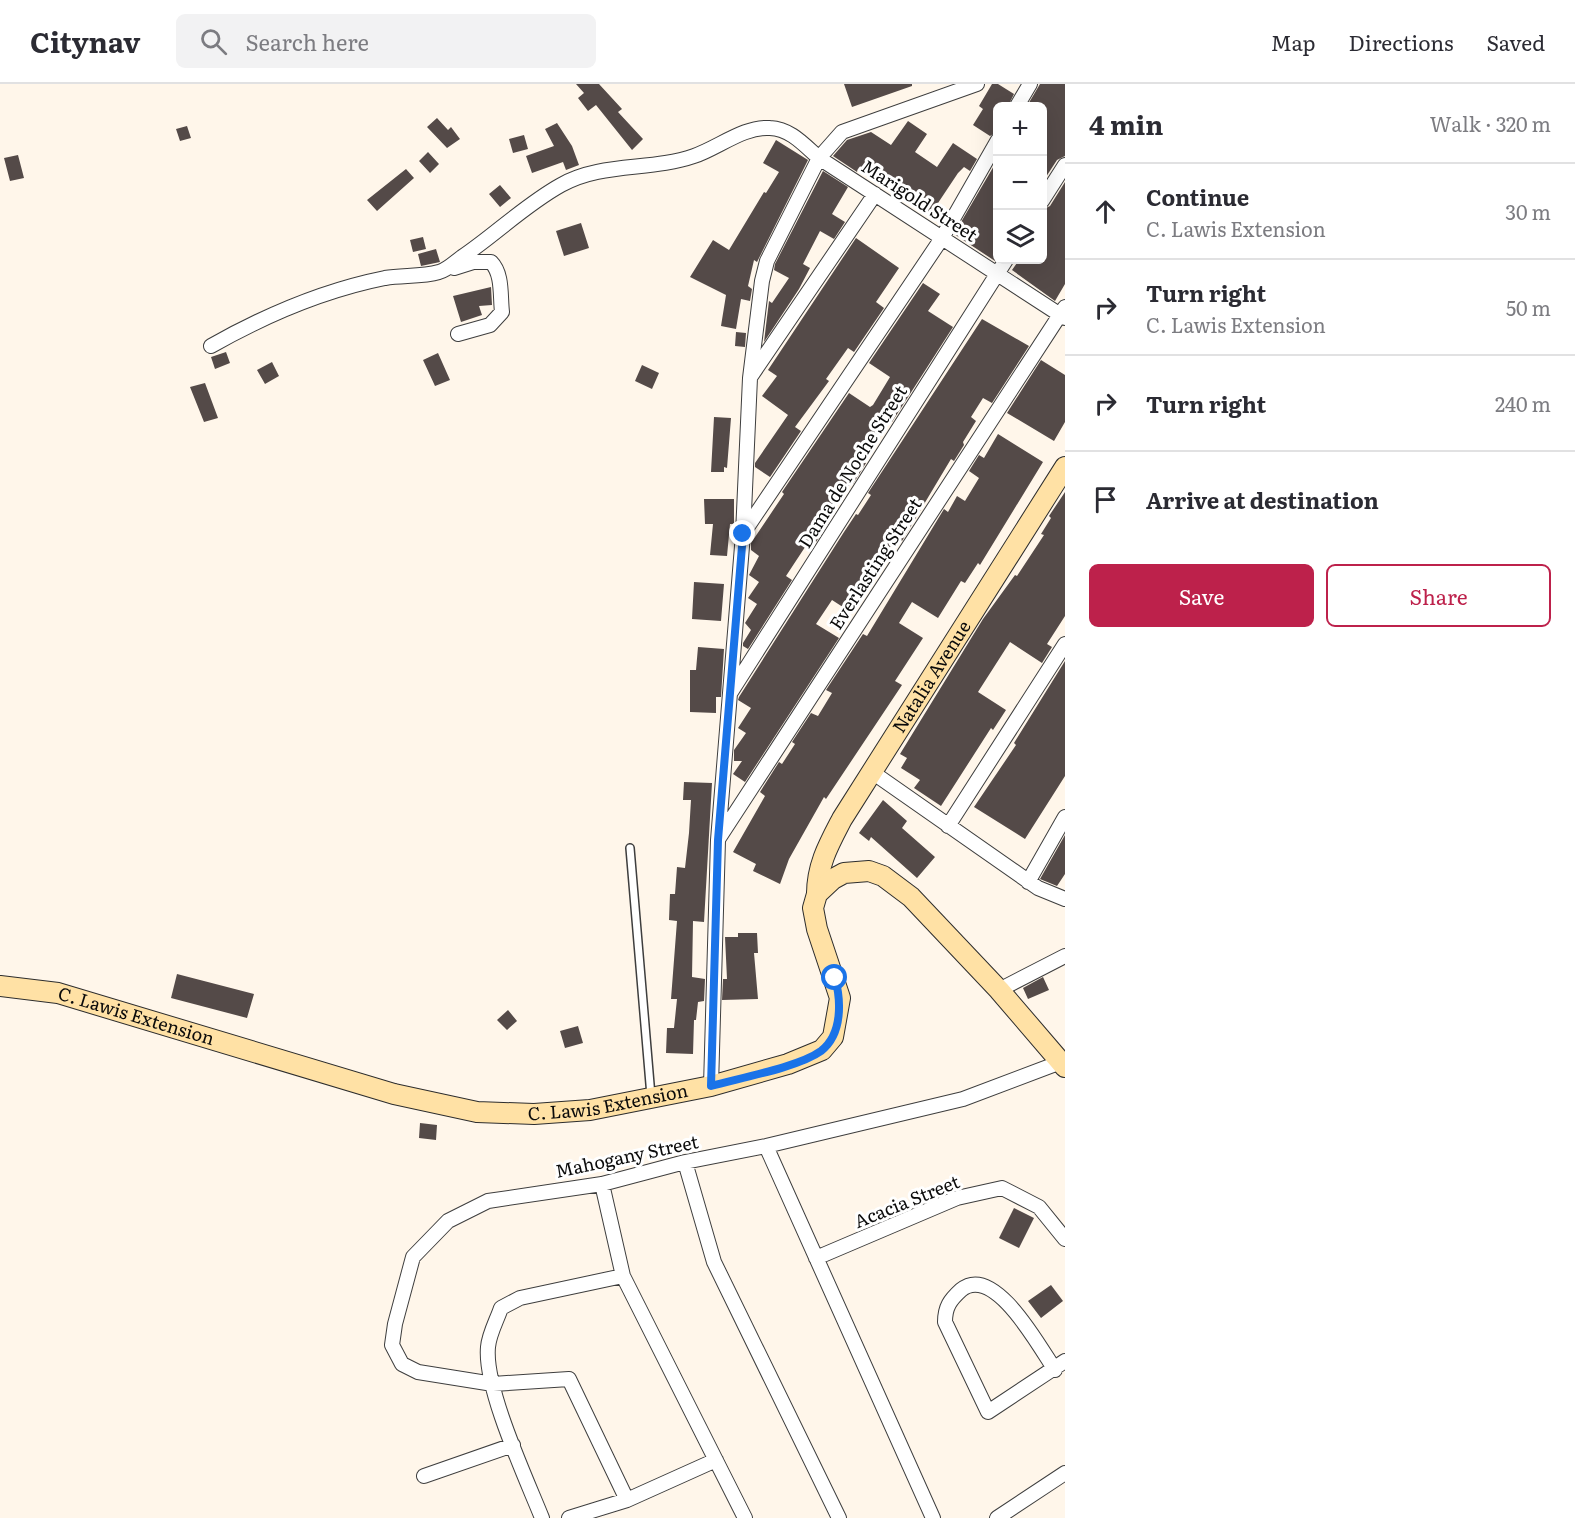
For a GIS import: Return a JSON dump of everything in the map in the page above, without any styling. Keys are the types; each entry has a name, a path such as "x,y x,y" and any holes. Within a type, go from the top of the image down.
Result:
{"street":[{"path":"711,1086 718,840 743,534 750,378 758,296 767,261 819,158 842,132 977,84"},
{"path":"1019,102 1030,84"},
{"name":"Marigold Street","path":"440,272 483,243 520,212 563,184 598,171 672,163 696,156 729,139 767,128 786,130 819,158 996,275 1063,314"},
{"path":"743,534 942,238 993,149"},
{"path":"1047,193 1065,165"},
{"path":"750,378 875,194"},
{"path":"212,346 244,328 330,294 384,279 440,272 473,262 491,262 497,268 502,312 490,325 458,334"},
{"name":"Dama de Noche Street","path":"730,694 1003,264"},
{"name":"Everlasting Street","path":"718,840 1063,314"},
{"name":"Natalia Avenue","path":"817,894 817,874 842,819 1065,467"},
{"path":"948,826 1065,644"},
{"path":"872,772 1028,882 1065,900"},
{"path":"1028,882 1065,817"},
{"path":"817,894 844,873 869,871 883,876 911,897 999,990 1063,1064"},
{"name":"C. Lawis Extension","path":"0,986 58,993 394,1094 477,1112 534,1114 590,1110 711,1086 807,1058 822,1050 833,1037 840,998 817,928 813,908 817,894"},
{"path":"999,990 1065,956"},
{"name":"Mahogany Street","path":"627,1500 569,1379 493,1384 418,1372 402,1364 392,1345 395,1324 413,1257 448,1221 488,1201 602,1184 685,1162 766,1146 963,1099 1063,1064"},
{"path":"766,1146 933,1518"},
{"path":"685,1162 714,1262 839,1518"},
{"path":"602,1184 623,1276 745,1518"},
{"name":"Acacia Street","path":"816,1258 957,1198 1002,1188 1039,1207 1065,1239"},
{"path":"542,1518 513,1445 493,1384 488,1347 501,1308 520,1298 623,1276"},
{"path":"980,1284 993,1288 1060,1365 988,1412 945,1322 945,1310 952,1298 967,1286 980,1284"},
{"path":"424,1476 513,1445"},
{"path":"569,1518 627,1500 716,1460"},
{"path":"997,1518 1065,1473"}],"lane":[{"path":"630,848 651,1098"}],"building":[{"path":"576,84 599,84 622,109 618,112 643,139 632,150 596,105 588,111 578,98 584,93"},
{"path":"844,84 912,84 912,86 852,107"},
{"path":"992,84 998,84 1014,94 1010,102 993,102 993,134 990,136 973,125 983,109 979,106"},
{"path":"1040,84 1065,84 1065,156 1057,160 1047,175 1047,102 1029,102"},
{"path":"437,118 448,130 451,127 460,139 447,148 427,127"},
{"path":"908,121 927,134 915,152 937,167 953,143 977,159 970,171 964,167 958,173 930,215 884,184 887,181 866,168 864,173 858,169 857,172 833,156 847,140 871,132 891,145"},
{"path":"557,123 572,146 579,165 566,170 563,162 532,173 526,156 554,146 545,129"},
{"path":"187,126 191,138 180,141 176,129"},
{"path":"524,135 528,149 513,153 509,139"},
{"path":"776,140 808,160 757,262 754,260 748,286 752,289 750,301 741,299 736,329 721,326 726,295 690,277 713,240 729,250 764,192 766,193 779,172 763,163"},
{"path":"428,152 439,164 430,173 419,161"},
{"path":"18,155 24,178 10,181 4,158"},
{"path":"993,168 993,260 954,234"},
{"path":"406,169 414,178 377,211 367,200"},
{"path":"823,171 848,187 832,214 845,222 834,239 820,231 803,264 810,268 764,342 769,301 772,303 789,278 774,270 775,264"},
{"path":"1065,182 1065,284 1055,301 1012,270 1016,264 1047,264 1047,208"},
{"path":"500,185 511,198 500,207 489,194"},
{"path":"581,223 589,248 564,256 556,231"},
{"path":"423,237 426,249 413,252 410,240"},
{"path":"856,238 899,268 876,302 884,308 854,352 848,348 826,379 829,381 795,427 801,431 770,477 755,467 755,463 788,415 762,396 777,376 768,370"},
{"path":"436,249 440,262 421,266 418,254"},
{"path":"923,283 940,294 928,311 953,327 892,422 889,420 862,460 866,463 853,484 851,483 839,501 837,499 824,519 829,522 816,542 811,538 786,576 792,580 748,649 743,646 743,643 751,630 745,623 757,604 748,598 759,582 749,575 759,556 751,550 751,543 784,494 782,492 849,393 870,407 873,405 890,377 869,363"},
{"path":"491,287 492,305 479,306 482,315 461,322 453,296"},
{"path":"982,319 1029,346 992,403 983,398 971,417 976,421 954,461 951,459 902,541 897,537 849,611 832,600 816,624 839,638 745,782 733,774 742,761 734,761 734,750 746,733 738,728 751,708 738,700 739,697 844,532 871,495 868,493"},
{"path":"736,332 746,333 745,347 735,346"},
{"path":"226,352 230,363 215,369 211,357"},
{"path":"438,353 450,380 435,386 423,360"},
{"path":"1041,360 1065,375 1065,422 1054,441 1007,413"},
{"path":"272,362 279,376 265,384 257,370"},
{"path":"642,365 659,373 652,389 635,381"},
{"path":"205,383 218,418 204,422 190,387"},
{"path":"714,417 731,418 727,468 724,467 724,472 711,472"},
{"path":"998,434 1043,462 980,565 978,563 965,583 961,581 938,618 912,602 899,623 923,638 895,681 902,685 826,799 824,797 789,859 780,884 753,871 756,864 733,852 765,796 760,792 779,762 782,764 795,744 792,742 811,713 818,716 832,693 826,690 863,634 867,636 944,509 948,512 957,496 965,501 979,478 969,471 979,455 984,458"},
{"path":"1065,492 1065,616 1047,644 1052,647 1042,663 1010,642 978,692 1006,710 993,730 991,728 941,806 914,788 920,780 901,768 907,758 900,754 983,619 1015,575 1017,576 1044,535 1041,534 1051,518 1049,516"},
{"path":"704,499 734,499 734,524 730,524 727,556 710,555 713,524 705,524"},
{"path":"694,582 724,584 721,621 692,619"},
{"path":"698,647 724,649 721,697 716,697 716,713 690,712 690,670 696,670"},
{"path":"1065,661 1065,776 1025,839 974,807 1016,745 1014,743"},
{"path":"684,782 712,783 704,922 693,921 692,977 705,979 704,1001 698,1002 696,1020 694,1020 693,1054 666,1053 667,1028 674,1028 677,999 671,999 677,921 669,920 670,894 675,894 677,867 685,868 689,833 691,800 683,800"},
{"path":"883,800 907,821 902,828 935,857 917,878 871,837 869,841 859,833"},
{"path":"1065,835 1065,874 1057,886 1040,879"},
{"path":"738,933 757,933 758,953 754,953 758,999 722,1000 723,979 727,979 725,937 738,937"},
{"path":"177,974 254,994 247,1018 171,998"},
{"path":"1043,977 1049,990 1028,999 1023,988"},
{"path":"508,1010 517,1021 507,1030 497,1020"},
{"path":"578,1026 583,1043 565,1048 560,1031"},
{"path":"420,1123 437,1125 436,1140 419,1138"},
{"path":"1014,1208 1034,1218 1019,1248 999,1238"},
{"path":"1051,1285 1063,1301 1041,1318 1028,1301"}],"route":[{"path":"743,534 718,840 711,1086 807,1058 822,1050 833,1037 837,1021 840,998 835,978"}]}
